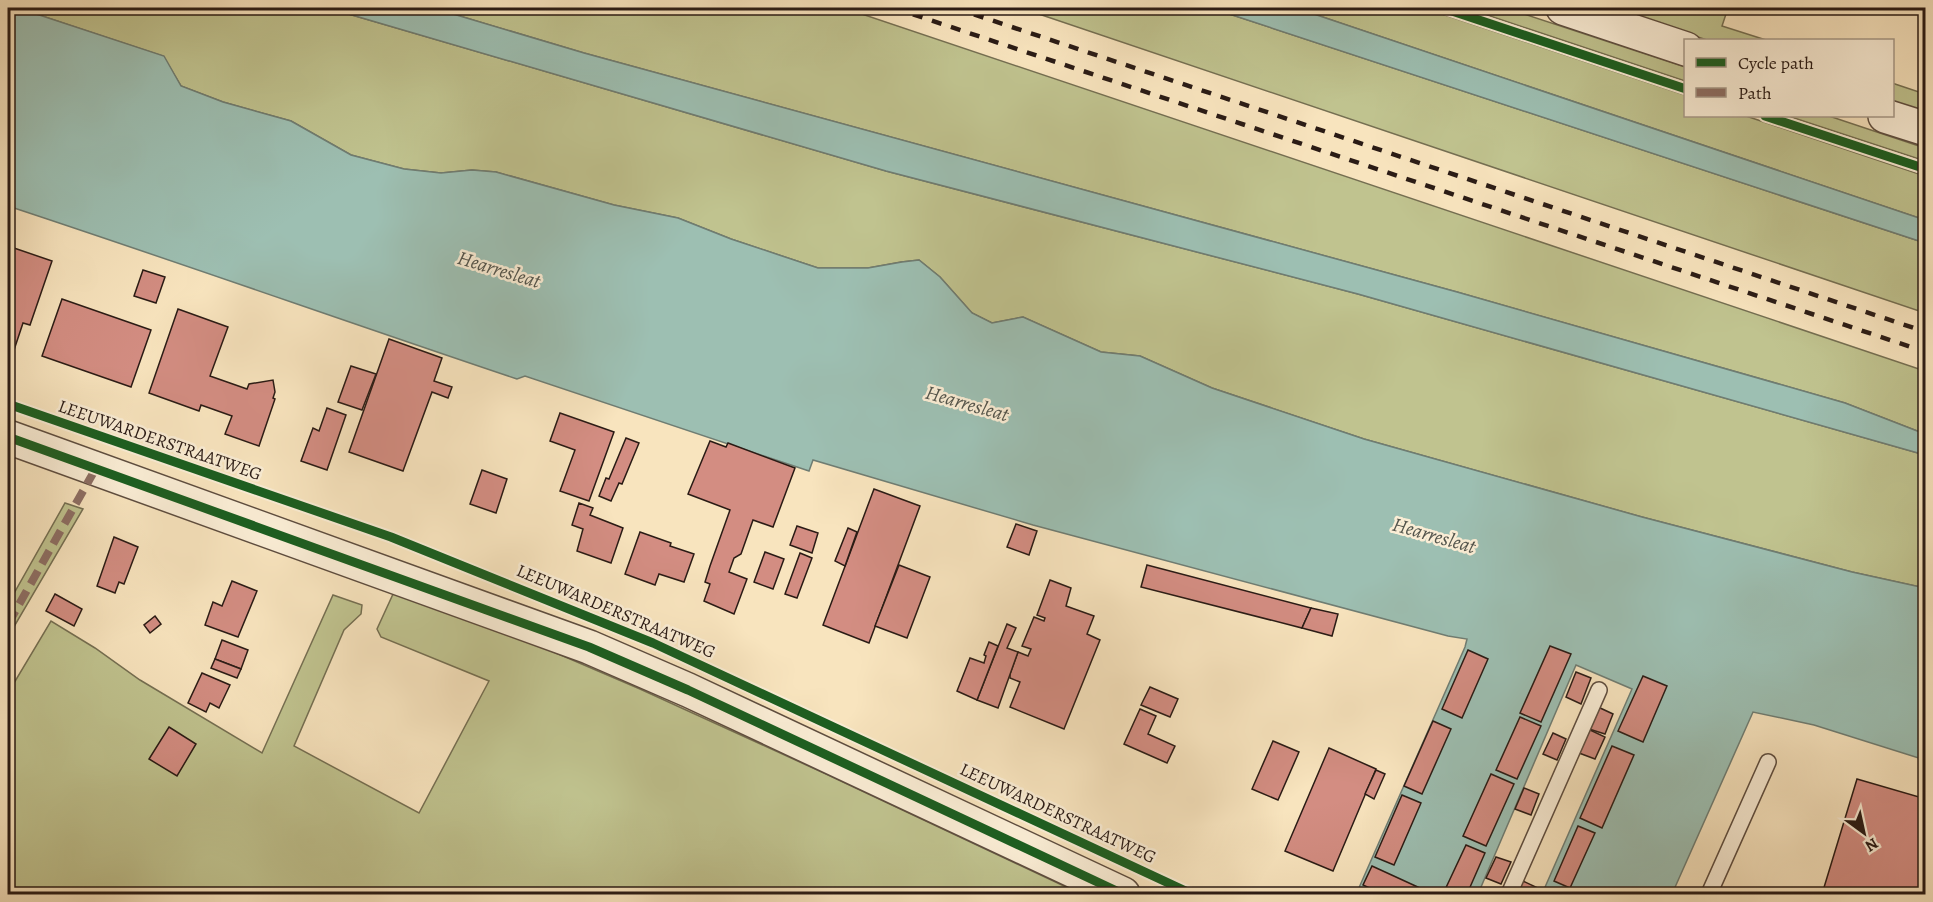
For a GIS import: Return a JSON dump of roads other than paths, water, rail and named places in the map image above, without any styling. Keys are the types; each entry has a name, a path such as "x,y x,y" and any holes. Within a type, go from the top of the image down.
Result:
{"street":[{"path":"1563,8 1684,48"},
{"path":"1888,117 1926,129"},
{"path":"8,437 589,647 688,690 1123,894"}],"lane":[{"path":"1509,894 1599,690"},
{"path":"1709,894 1768,762"}],"water":[{"name":"Hearresleat","path":"8,8 18,8 164,56 181,86 223,102 291,121 351,155 404,169 441,173 472,170 496,172 614,205 678,218 731,239 818,268 868,268 919,260 940,277 972,313 992,323 1023,317 1101,352 1140,356 1212,388 1364,439 1642,517 1852,572 1925,588 1925,760 1814,725 1753,712 1672,894 1542,894 1632,689 1576,665 1478,894 1369,894 1358,890 1467,639 1448,636 1033,525 813,460 809,471 525,376 517,379 8,206"},
{"path":"328,8 433,8 584,53 1457,292 1845,403 1925,434 1925,455 1358,294 886,171"},
{"path":"1211,8 1296,8 1925,220 1925,243"}],"railway":[{"path":"894,8 1926,352"},
{"path":"955,8 1926,332"}]}
